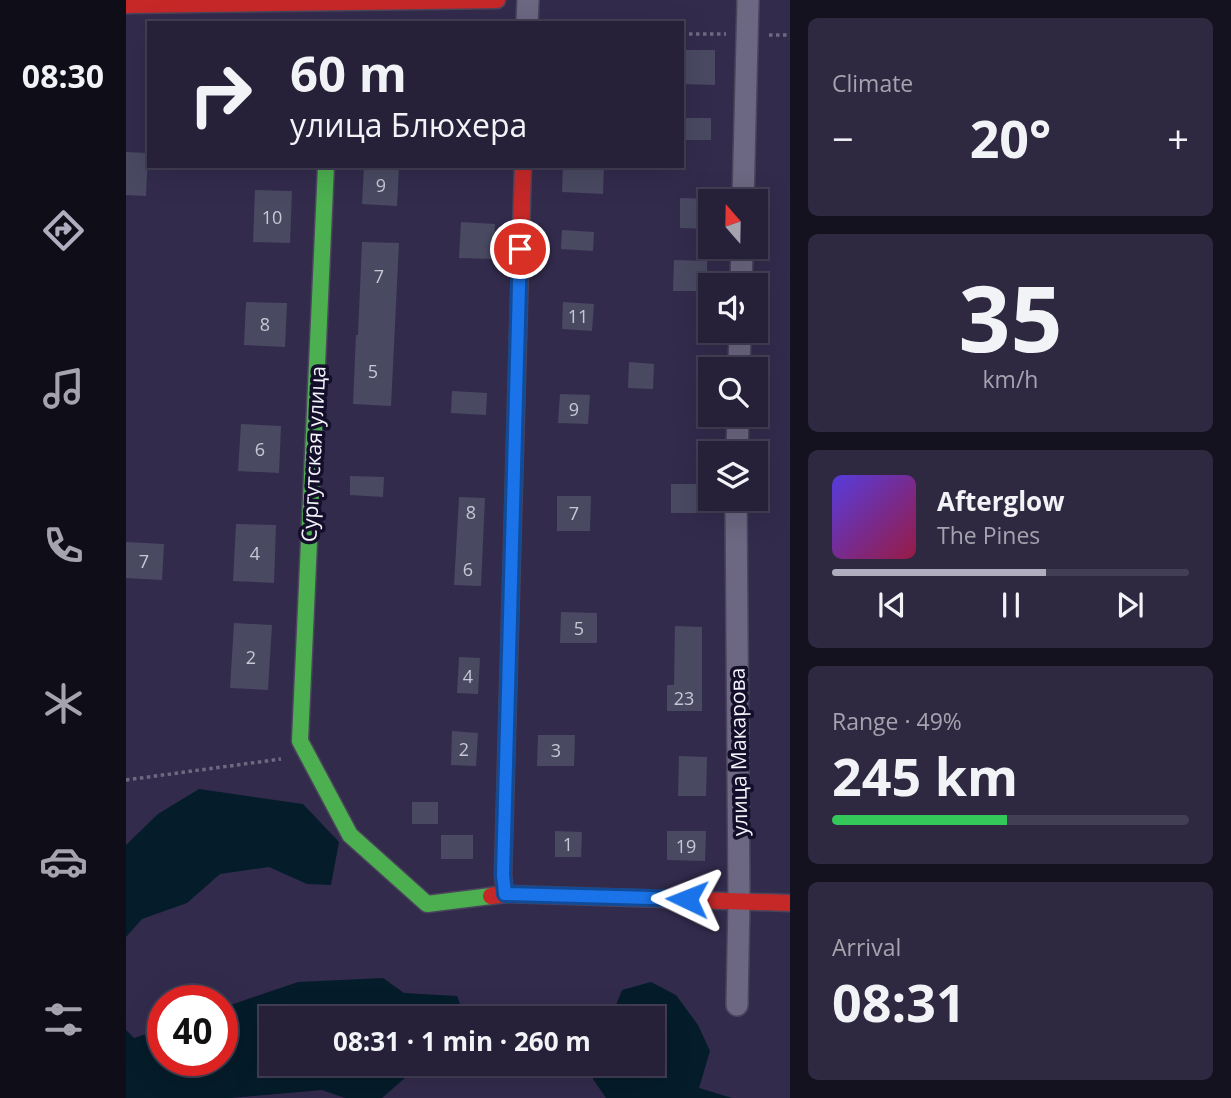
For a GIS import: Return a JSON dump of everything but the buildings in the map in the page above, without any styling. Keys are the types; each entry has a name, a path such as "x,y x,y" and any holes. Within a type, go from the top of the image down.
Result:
{"street":[{"path":"126,5 333,13 497,0"},
{"path":"527,21 528,0"},
{"path":"743,189 748,0"},
{"name":"Сургутская улица","path":"316,772 300,741 326,168"},
{"path":"505,894 503,875 523,168"},
{"name":"улица Макарова","path":"736,511 739,901 737,1005"},
{"path":"316,772 350,835 427,904 505,894 790,902"}],"path":[{"path":"126,780 280,759 316,772"}],"water":[{"path":"199,789 303,804 339,842 331,885 307,884 269,867 220,874 187,903 142,919 126,937 126,845 158,814"},
{"path":"383,978 404,993 457,996 461,1006 259,1006 259,1076 409,1076 382,1098 345,1098 322,1090 231,1098 126,1098 126,1030 134,1038 147,1034 147,1076 238,1076 238,1003 298,982"},
{"path":"651,982 676,995 698,1025 710,1051 699,1088 732,1098 606,1098 593,1076 665,1076 665,1006 616,1006 622,990"}],"traffic: fast":[{"path":"326,168 300,741 350,835 427,904 491,896"},
{"path":"505,894 503,875 518,336"}],"traffic: jam":[{"path":"126,5 497,0"},
{"path":"518,336 523,168"},
{"path":"491,896 505,894 790,903"}],"route":[{"path":"520,249 503,875 505,894 687,899"}]}
